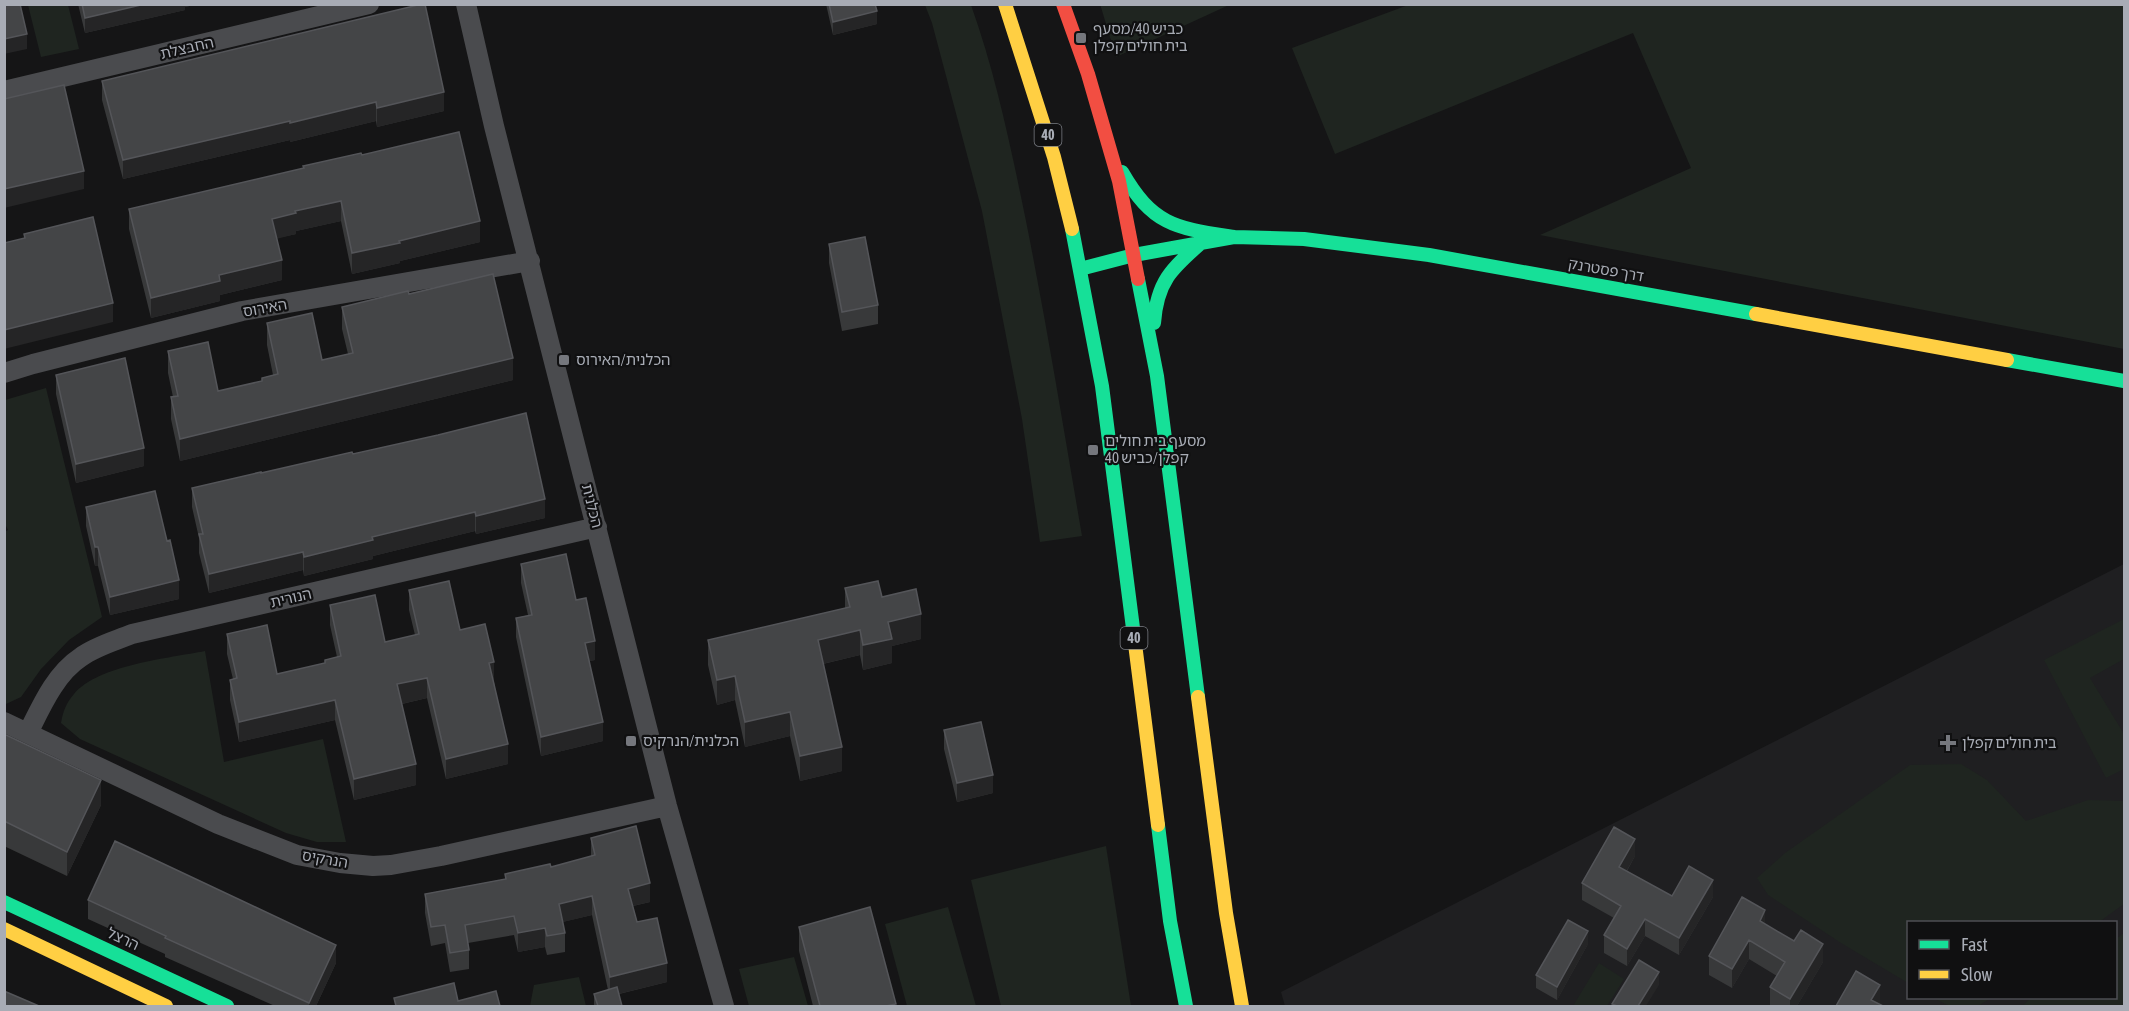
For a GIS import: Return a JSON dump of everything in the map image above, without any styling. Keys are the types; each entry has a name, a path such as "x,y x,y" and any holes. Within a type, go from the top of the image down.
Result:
{"main road":[{"name":"40","path":"1005,4 1054,157 1080,269 1102,386 1170,921 1186,1006"},
{"path":"1063,4 1089,74 1112,157 1153,355 1166,435 1226,913 1242,1006"},
{"path":"1112,157 1135,194 1147,208 1187,229 1234,237"},
{"name":"דרך פסטרנק","path":"1080,269 1134,255 1234,237 1304,239 1429,255 2124,381"},
{"path":"1153,355 1155,301 1161,282 1172,267 1201,243"},
{"name":"הרצל","path":"4,902 228,1006"},
{"path":"4,929 166,1006"}],"street":[{"name":"החבצלת","path":"4,91 369,4"},
{"name":"הכלנית","path":"466,4 494,126 668,806 724,1006"},
{"name":"האירוס","path":"4,373 242,311 530,261"},
{"name":"הנורית","path":"28,733 45,698 79,657 132,634 597,527"},
{"name":"הנרקיס","path":"4,722 218,824 297,855 373,866 441,856 668,806"}],"shaded area":[{"path":"1100,4 1229,4 1229,5 1116,57"},
{"path":"1411,4 2124,5 2124,349 1540,235 1691,168 1633,33 1335,154 1292,48"},
{"path":"28,5 68,5 79,49 41,57"},
{"path":"925,5 971,5 988,58 1009,139 1026,221 1082,536 1040,542 1022,419 982,211 932,23"},
{"path":"46,388 102,617 69,640 41,669 21,697 6,704 4,703 4,532 8,530 4,522 5,400"},
{"name":"בית חולים קפלן","path":"2124,564 2124,1006 1285,1006 1281,992"},
{"path":"2124,619 2124,659 2090,678 2124,734 2124,769 2106,778 2044,660"},
{"path":"205,651 224,762 323,739 346,842 317,842 286,833 80,739 61,723 65,708 74,694 85,684 100,676 135,664"},
{"path":"1961,764 1987,780 2026,821 2088,800 2124,801 2124,904 2100,921 1907,921 1907,982 1768,895 1757,878 1785,853 1910,765"},
{"path":"1106,846 1131,1006 1001,1006 971,880"},
{"path":"948,907 976,1006 907,1006 885,924"},
{"path":"2124,933 2124,1006 2022,1006 2030,999 2117,999 2117,938"},
{"path":"794,957 808,1006 749,1006 739,969"},
{"path":"1599,963 1624,979 1607,1006 1573,1006"},
{"path":"579,977 586,1006 530,1006 534,985"},
{"path":"1936,999 1989,999 1978,1006 1949,1006"}],"building":[{"path":"4,4 20,4 27,34 4,39"},
{"path":"82,4 145,4 85,18"},
{"path":"425,4 444,92 377,108 376,102 123,160 102,81"},
{"path":"829,4 875,4 877,11 833,22"},
{"path":"64,85 84,171 4,189 4,99"},
{"path":"459,132 480,221 399,241 400,243 352,253 341,201 295,211 296,213 272,219 282,260 219,275 220,281 151,298 129,209 304,168 303,166 361,153 362,155"},
{"path":"93,217 113,303 4,330 4,243 25,238 24,234"},
{"path":"865,237 878,305 842,312 829,244"},
{"path":"493,274 513,358 180,439 171,397 178,396 168,351 208,342 218,391 262,381 262,378 278,374 267,323 312,313 322,360 353,353 342,307"},
{"path":"125,358 144,448 76,464 56,375"},
{"path":"526,413 545,499 476,516 475,512 372,537 373,540 304,557 303,552 209,574 199,534 203,534 192,488 438,435"},
{"path":"155,491 179,580 110,597 86,507"},
{"path":"566,554 576,600 586,598 595,641 585,643 603,722 541,737 516,618 532,615 521,564"},
{"path":"449,581 460,630 485,624 494,662 489,663 508,744 446,759 427,678 397,684 416,764 354,779 335,700 239,722 230,680 237,678 227,634 267,625 277,674 325,663 325,660 341,656 330,605 375,595 385,642 419,634 409,590"},
{"path":"878,581 882,597 916,589 921,614 888,622 892,639 863,645 860,630 818,640 842,747 800,756 790,712 745,722 735,676 717,680 708,640 850,607 845,588"},
{"path":"981,722 993,775 957,783 944,730"},
{"path":"4,734 101,780 67,852 4,821"},
{"path":"636,826 650,883 628,889 637,922 657,918 667,963 610,977 592,896 559,904 565,933 547,936 545,928 518,933 514,916 465,925 469,950 450,953 445,925 431,927 425,894 506,879 505,874 550,864 551,867 595,855 591,838"},
{"path":"1614,827 1635,839 1619,867 1672,896 1689,866 1713,880 1679,938 1645,919 1627,949 1604,935 1621,906 1582,883"},
{"path":"115,841 336,945 309,1003 165,938 166,936 88,900"},
{"path":"1742,897 1765,910 1760,921 1794,941 1801,930 1823,944 1790,999 1770,987 1785,962 1749,940 1732,969 1709,956"},
{"path":"870,907 896,1004 820,1006 799,927"},
{"path":"1568,920 1588,931 1557,987 1536,975"},
{"path":"1639,960 1659,972 1638,1006 1612,1004"},
{"path":"1856,971 1880,985 1871,1000 1883,1006 1836,1006"},
{"path":"454,983 458,1001 496,991 500,1006 396,1006 394,998"},
{"path":"617,987 622,1006 598,1006 594,994"},
{"path":"4,991 39,1006 4,1006"}],"traffic: fast":[{"path":"1122,172 1144,204 1168,221 1196,231 1234,237"},
{"path":"1072,229 1102,386 1134,636"},
{"path":"1080,269 1134,255 1234,237 1304,239 1429,255 1756,314"},
{"path":"1154,323 1158,297 1167,277 1201,243"},
{"path":"1138,279 1157,376 1198,697"},
{"path":"2007,360 2124,381"},
{"path":"1158,825 1170,921 1186,1006"},
{"path":"4,902 227,1006"}],"traffic: slow":[{"path":"1005,4 1054,157 1072,229"},
{"path":"1756,314 2007,360"},
{"path":"1134,636 1158,825"},
{"path":"1198,697 1226,913 1242,1006"},
{"path":"4,929 166,1006"}],"traffic: jam":[{"path":"1063,4 1088,74 1119,181 1138,279"}],"place":[{"name":"כביש 40/מסעף בית חולים קפלן","path":"1081,38"},
{"name":"הכלנית/האירוס","path":"564,360"},
{"name":"מסעף בית חולים קפלן/כביש 40","path":"1093,450"},
{"name":"הכלנית/הנרקיס","path":"631,741"},
{"name":"בית חולים קפלן","path":"1948,743"}]}
